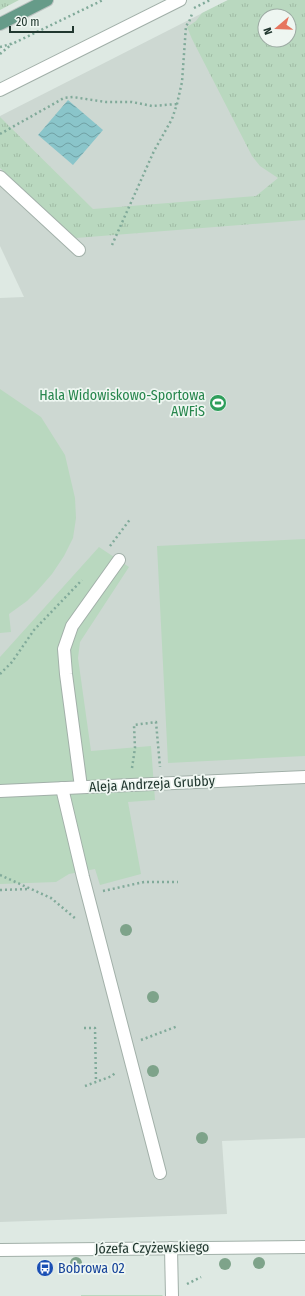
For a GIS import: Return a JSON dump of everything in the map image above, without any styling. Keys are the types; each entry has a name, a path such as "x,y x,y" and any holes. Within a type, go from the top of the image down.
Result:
{"main road":[{"path":"0,24 47,0"}],"street":[{"path":"0,90 180,0"},
{"path":"0,177 79,250"},
{"path":"81,787 64,649 72,626 119,560"},
{"name":"Aleja Andrzeja Grubby","path":"0,791 305,777"},
{"path":"62,788 126,1046 160,1173"},
{"name":"Józefa Czyżewskiego","path":"0,1250 305,1247"},
{"path":"171,1248 172,1296"}],"path":[{"path":"0,47 14,43 104,0"},
{"path":"112,245 154,151 172,119 182,82 186,26 192,14"},
{"path":"0,54 14,43"},
{"path":"0,134 64,98 73,97 106,102 132,102 152,106 177,104"},
{"path":"108,552 110,546 131,518"},
{"path":"0,674 12,662 34,630 83,580"},
{"path":"129,785 135,748 134,724 156,722 160,767 168,766"},
{"path":"0,875 30,889 0,890"},
{"path":"88,895 144,882 178,882"},
{"path":"126,1046 178,1026"},
{"path":"84,1028 94,1028 96,1083"}],"shaded area":[{"path":"228,0 305,0 305,1138 222,1141 227,1214 0,1222 0,298 24,297 0,246 0,116"}],"green space":[{"path":"0,0 19,0 0,10"},
{"path":"228,0 305,0 305,220 76,238 0,168 0,117 93,209 256,196 278,178 260,166 252,156 187,27 196,21 202,13"},
{"path":"0,389 41,417 65,455 75,498 76,518 73,538 64,556 52,574 38,590 27,601 9,614 11,632 0,633"},
{"path":"305,539 305,756 168,763 157,546"},
{"path":"99,547 129,567 80,642 78,658 91,751 151,746 155,800 128,802 141,874 100,885 95,869 69,874 56,882 0,884 0,657"},
{"path":"162,1295 163,1296 81,1296"}],"water":[{"path":"68,100 103,130 73,165 38,135"}],"place":[{"name":"Hala Widowiskowo-Sportowa AWFiS","path":"218,403"},
{"name":"Bobrowa 02","path":"45,1268"}]}
